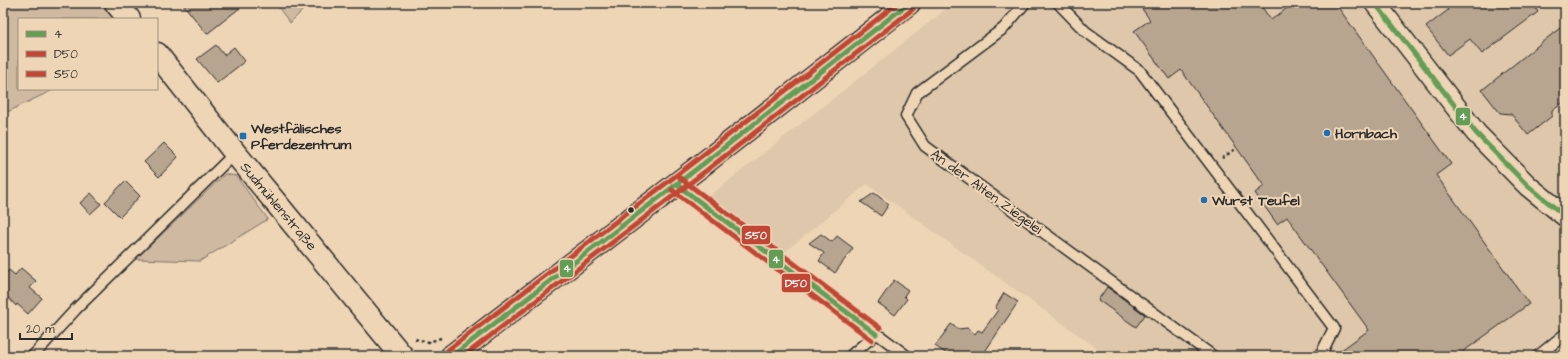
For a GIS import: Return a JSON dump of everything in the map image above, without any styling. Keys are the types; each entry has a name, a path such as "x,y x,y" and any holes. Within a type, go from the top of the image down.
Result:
{"main road":[{"path":"116,3 128,18"},
{"path":"452,356 909,3"},
{"name":"Sudmühlenstraße","path":"158,55 235,153 402,356"}],"street":[{"path":"1374,3 1476,133 1528,186 1563,210"}],"lane":[{"name":"An der Alten Ziegelei","path":"1025,3 1004,28 918,93 906,116 925,146 1213,356"},
{"path":"1058,3 1085,31 1140,72 1334,328 1320,356"},
{"path":"33,356 76,309 235,153"},
{"path":"676,184 907,356"},
{"path":"850,356 876,334"},
{"path":"1538,356 1565,334"}],"path":[{"path":"1211,165 1237,148"}],"shaded area":[{"path":"3,3 102,3 114,18 18,18 18,90 53,90 3,114"},
{"path":"275,3 310,3 290,23"},
{"path":"954,3 1565,3 1565,356 1108,356 867,184 781,255 707,198"},
{"path":"225,174 236,176 268,219 200,261 136,259"}],"building":[{"path":"182,3 246,3 207,34"},
{"path":"1138,3 1259,3 1271,20 1294,3 1335,3 1451,164 1436,175 1529,304 1457,356 1333,356 1369,330 1287,217 1277,224 1255,193 1264,186 1181,70 1169,79 1134,31 1150,20"},
{"path":"1443,3 1532,3 1538,12 1482,54 1470,39 1448,55 1426,27 1448,10"},
{"path":"1565,24 1565,101 1552,111 1552,116 1528,135 1511,114 1500,113 1482,90"},
{"path":"216,45 224,55 234,47 245,61 217,83 197,59"},
{"path":"164,143 178,157 159,177 144,162"},
{"path":"125,181 140,196 120,217 105,202"},
{"path":"91,193 101,204 90,214 80,203"},
{"path":"874,193 889,204 881,216 861,202"},
{"path":"821,234 832,242 837,236 853,248 835,273 819,261 824,253 809,243"},
{"path":"21,268 36,281 30,288 42,298 28,314 17,304 16,306 3,292 3,277 9,270 15,275"},
{"path":"894,280 908,290 904,296 907,299 895,315 878,303"},
{"path":"1107,287 1145,315 1136,327 1098,300"},
{"path":"1004,293 1018,302 982,356 950,356 935,346 951,324 958,329 967,328 975,334 978,330 982,332 998,310 995,308"}],"transit line":[{"name":"S50","path":"448,350 699,158 898,3"},
{"name":"4","path":"452,356 703,164 909,3"},
{"name":"4","path":"1375,3 1476,133 1528,186 1565,216"},
{"name":"D50","path":"464,356 707,170 913,9"},
{"name":"S50","path":"680,178 880,328"},
{"name":"4","path":"676,184 876,334"},
{"name":"D50","path":"672,190 872,340"}],"place":[{"name":"Hornbach","path":"1327,133"},
{"name":"Westfälisches Pferdezentrum","path":"243,136"},
{"name":"Wurst Teufel","path":"1204,200"}]}
